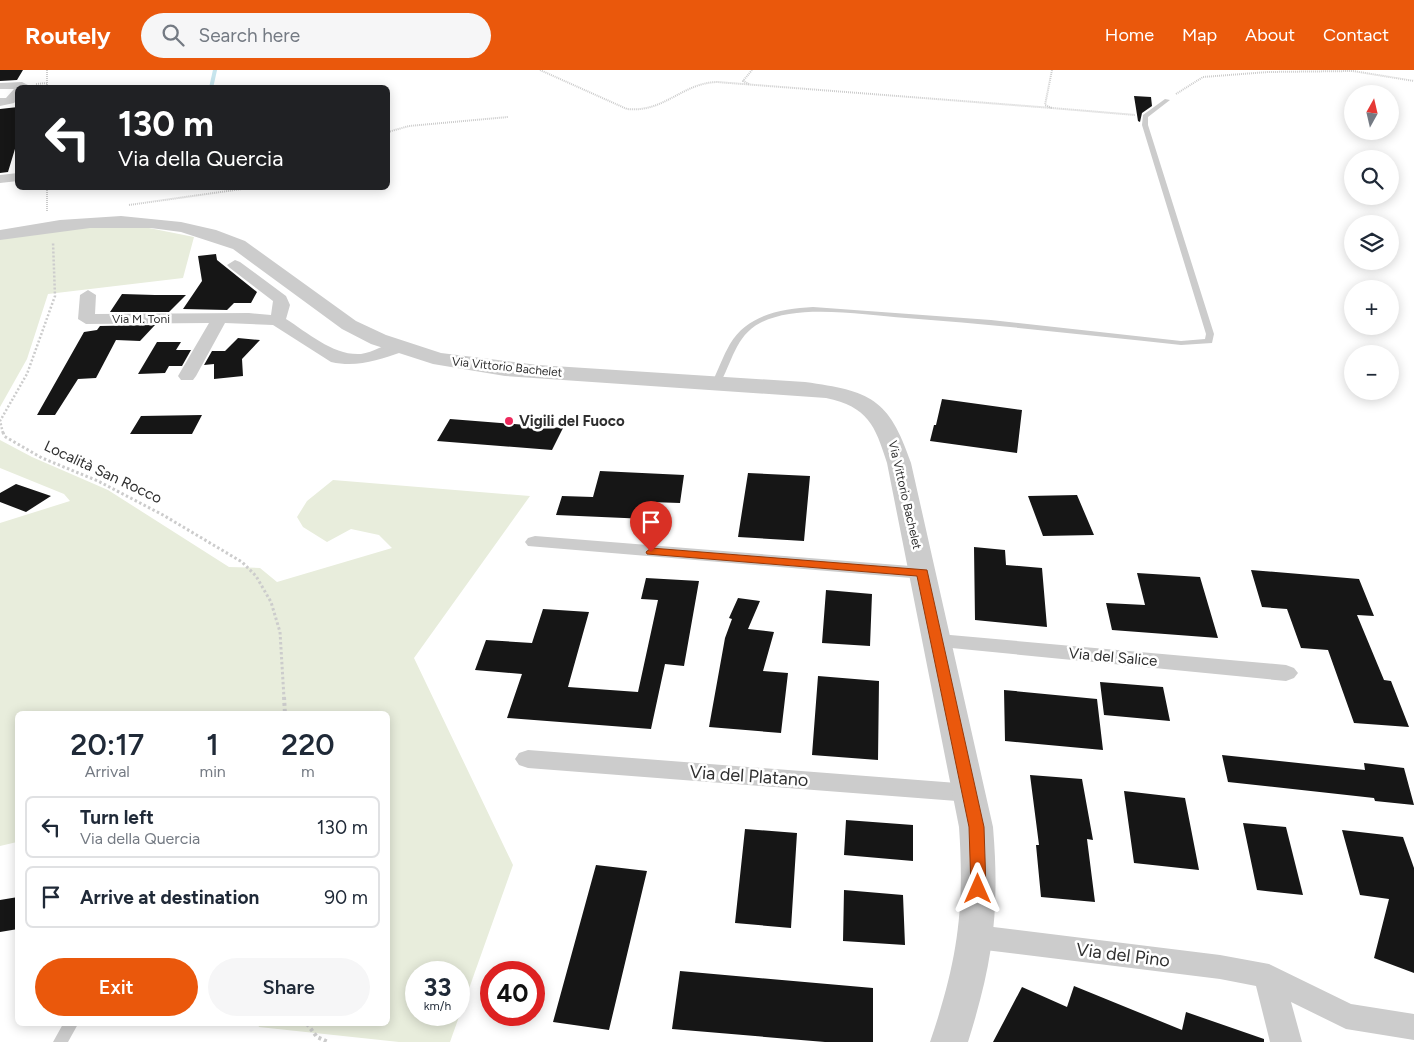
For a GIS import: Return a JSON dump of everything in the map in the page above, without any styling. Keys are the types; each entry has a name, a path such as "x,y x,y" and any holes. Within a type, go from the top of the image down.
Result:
{"street":[{"path":"0,86 15,85"},
{"path":"0,102 10,102 15,94"},
{"path":"0,179 15,178"},
{"name":"Via Vittorio Bachelet","path":"0,234 48,227 106,222 156,223 200,230 220,237 253,255 348,325 396,348 428,357 486,366 827,392 848,397 874,409 884,421 891,434 899,463 939,641 976,827 979,873 977,937 966,988 949,1042"},
{"path":"235,266 280,299 282,303 281,311 277,321"},
{"name":"Via M. Toni","path":"88,295 86,319 220,318 277,321 337,358 364,359 396,348"},
{"path":"187,376 220,318"},
{"path":"535,542 923,573"},
{"name":"Via del Salice","path":"939,641 1286,673"},
{"name":"Via del Platano","path":"528,758 970,793"},
{"name":"Via del Pino","path":"977,937 1220,968 1268,976 1346,1016 1414,1027"},
{"path":"1268,976 1286,1042"}],"lane":[{"path":"716,383 740,334 759,321 786,311 813,309 912,316 991,322 1172,342 1209,341 1210,334 1145,125 1145,116 1167,100"},
{"path":"60,1042 69,1026"}],"path":[{"path":"47,70 47,85"},
{"path":"540,70 627,110 637,111 653,110 700,83 750,84 1145,116"},
{"path":"750,84 743,81 752,70"},
{"path":"1052,70 1045,105 1052,108"},
{"path":"1167,100 1203,77 1268,72 1333,70 1368,72 1414,81"},
{"path":"1363,70 1368,72"},
{"path":"390,131 409,126 508,117"},
{"name":"Località San Rocco","path":"47,190 48,227 54,244 55,296 27,374 0,421 4,436 42,458 98,481 163,515 242,562 256,576 271,602 280,632 285,711"},
{"path":"124,206 236,190"},
{"path":"309,1026 317,1037 328,1042"}],"green space":[{"path":"84,227 144,227 194,237 183,278 48,294 27,359 0,407 0,238"},
{"path":"0,440 32,457 108,490 229,567 260,568 277,582 392,548 379,535 351,529 327,542 303,527 297,517 307,501 333,480 530,496 414,658 513,865 470,986 470,961 405,961 405,1026 456,1026 450,1042 399,1042 259,1026 390,1026 390,711 15,711 15,842 0,846 0,523 70,501 64,494 0,468"}],"building":[{"path":"0,70 23,70 17,80 0,81"},
{"path":"1134,96 1151,97 1152,106 1142,113 1140,122 1138,121"},
{"path":"15,107 15,149 8,172 0,173 0,109"},
{"path":"216,254 217,260 257,292 251,303 234,303 227,310 183,309 202,281 198,256"},
{"path":"122,294 186,295 169,312 110,312"},
{"path":"155,325 140,341 116,340 96,378 78,379 55,415 37,415 84,332 97,330 100,326"},
{"path":"238,338 260,340 242,359 243,376 214,379 214,364 204,365 212,351 225,351"},
{"path":"157,342 181,342 176,350 191,350 182,366 169,366 165,373 138,374"},
{"path":"942,399 1022,410 1017,453 930,441"},
{"path":"202,415 192,434 130,434 141,416"},
{"path":"450,419 563,428 552,450 437,441"},
{"path":"600,471 684,475 680,503 650,502 647,519 556,515 562,496 593,497"},
{"path":"748,473 810,476 804,541 738,537"},
{"path":"16,484 51,496 26,512 0,502 0,493"},
{"path":"1077,495 1094,535 1043,536 1028,496"},
{"path":"974,547 1005,550 1006,565 1042,568 1047,627 975,620"},
{"path":"1251,570 1359,579 1374,616 1357,615 1384,680 1391,681 1409,727 1354,723 1328,650 1301,648 1287,609 1262,607"},
{"path":"1137,573 1200,577 1218,638 1112,630 1106,603 1145,605"},
{"path":"646,578 699,581 684,666 665,664 651,729 507,718 522,674 475,670 486,640 532,643 543,609 589,612 568,687 638,692 658,600 641,599"},
{"path":"826,590 872,594 870,646 822,643"},
{"path":"738,598 760,601 748,629 774,632 763,671 788,673 781,733 709,727 725,638 732,619 729,618"},
{"path":"818,676 879,681 878,760 812,755"},
{"path":"1100,682 1163,687 1170,721 1104,715"},
{"path":"1004,690 1097,699 1103,750 1005,741"},
{"path":"1222,755 1365,770 1364,763 1404,768 1414,805 1375,801 1374,798 1228,782"},
{"path":"1030,775 1082,779 1093,840 1087,839 1095,902 1041,897 1036,845 1039,845"},
{"path":"1124,791 1185,798 1199,870 1134,863"},
{"path":"846,820 913,825 913,861 844,855"},
{"path":"1243,823 1286,827 1303,895 1257,890"},
{"path":"745,829 797,833 791,928 735,923"},
{"path":"1342,830 1403,837 1414,868 1414,973 1374,958 1389,899 1360,895"},
{"path":"596,865 647,871 609,1030 553,1022"},
{"path":"844,890 903,895 905,945 843,941"},
{"path":"15,898 15,930 0,932 0,900"},
{"path":"680,971 873,988 873,1042 825,1042 672,1029"},
{"path":"1074,986 1182,1030 1186,1012 1264,1039 1264,1042 993,1042 1022,987 1067,1007"}],"waterway":[{"path":"212,85 215,70"}],"place":[{"name":"Vigili del Fuoco","path":"509,421"}],"route":[{"path":"651,552 923,573 939,641 976,827 979,873 978,889"}]}
